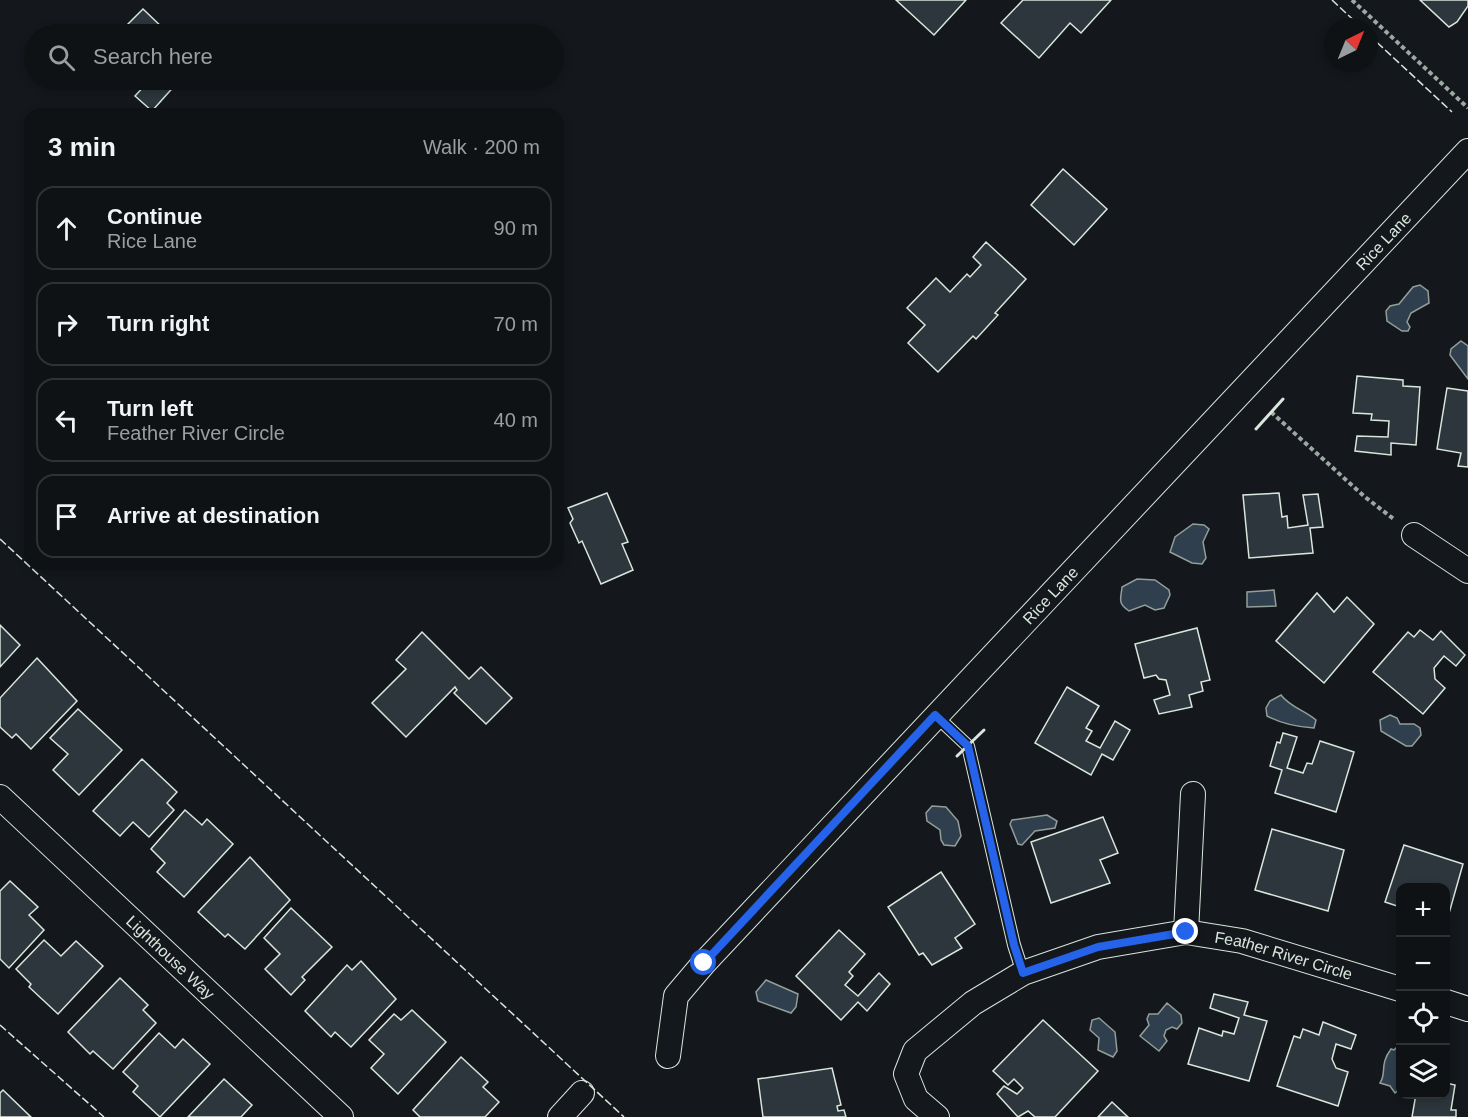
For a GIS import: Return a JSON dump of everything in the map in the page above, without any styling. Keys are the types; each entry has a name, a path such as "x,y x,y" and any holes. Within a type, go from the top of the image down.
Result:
{"street":[{"name":"Rice Lane","path":"668,1056 676,996 935,715 1468,151"},
{"path":"1414,535 1468,571"},
{"path":"1186,932 1193,794"},
{"name":"Lighthouse Way","path":"0,797 341,1117"},
{"name":"Feather River Circle","path":"938,1117 916,1099 906,1074 915,1051 973,1003 1023,973 1098,947 1186,932 1242,941 1396,987"},
{"path":"1450,1003 1468,1009"},
{"path":"560,1117 582,1093"}],"lane":[{"path":"935,715 968,746 1014,945 1023,973"}],"path":[{"path":"1352,0 1468,108"},
{"path":"1271,412 1365,497 1414,535"}],"water":[{"path":"1420,285 1428,291 1429,303 1411,313 1407,322 1410,327 1408,331 1402,331 1387,321 1386,311 1390,306 1399,304 1413,287"},
{"path":"1461,341 1468,346 1468,379 1450,355 1451,349"},
{"path":"1193,524 1204,525 1209,529 1203,542 1206,558 1202,564 1192,563 1170,552 1175,537"},
{"path":"1137,579 1155,580 1169,590 1170,595 1164,608 1155,610 1145,605 1129,611 1123,606 1122,587"},
{"path":"1274,590 1276,606 1247,607 1247,592"},
{"path":"1281,695 1289,703 1316,720 1314,728 1290,725 1267,716 1266,708 1270,701"},
{"path":"1390,715 1397,718 1400,724 1414,724 1420,728 1421,735 1412,746 1406,746 1381,731 1380,720"},
{"path":"932,806 946,807 958,821 961,836 955,846 944,845 940,830 927,821 926,813"},
{"path":"1047,815 1057,821 1055,828 1035,831 1022,845 1018,844 1010,824 1012,820"},
{"path":"766,980 798,994 796,1007 791,1013 758,1001 756,992"},
{"path":"1167,1003 1181,1015 1182,1023 1177,1029 1172,1027 1166,1030 1164,1036 1167,1041 1159,1051 1140,1036 1149,1025 1147,1019 1149,1014 1158,1014"},
{"path":"1099,1018 1115,1032 1117,1051 1113,1057 1098,1050 1099,1038 1090,1030 1092,1020"},
{"path":"1396,1048 1395,1093 1390,1086 1380,1083 1387,1055 1391,1049"}],"building":[{"path":"896,0 966,0 934,35"},
{"path":"1023,0 1111,0 1081,33 1070,23 1039,58 1001,23"},
{"path":"1420,0 1468,0 1468,6 1457,22 1449,27"},
{"path":"143,9 159,24 128,24"},
{"path":"141,90 171,90 155,108 149,108 135,96"},
{"path":"1063,169 1107,209 1074,245 1031,205"},
{"path":"986,242 1026,279 995,313 998,315 976,339 973,336 938,372 908,343 925,325 907,308 936,278 950,292 967,274 970,277 981,265 973,257"},
{"path":"1357,376 1403,380 1403,386 1420,387 1416,445 1391,443 1391,455 1355,451 1357,436 1388,437 1389,421 1371,420 1372,414 1353,413"},
{"path":"1447,388 1468,391 1468,467 1458,466 1461,453 1437,449"},
{"path":"607,493 628,542 622,544 633,570 601,584 582,541 579,543 570,523 573,519 568,508"},
{"path":"1279,493 1282,517 1287,516 1288,528 1308,525 1303,495 1318,494 1323,527 1310,528 1313,553 1249,558 1243,495"},
{"path":"1317,593 1334,612 1347,597 1374,624 1324,683 1276,641"},
{"path":"0,625 20,645 0,667"},
{"path":"1197,628 1210,680 1201,682 1203,691 1189,695 1192,707 1159,714 1154,700 1170,695 1166,680 1159,679 1156,675 1144,678 1135,644"},
{"path":"1420,630 1433,640 1441,631 1465,655 1456,666 1444,656 1434,668 1435,679 1445,688 1423,714 1373,672 1408,632 1414,637"},
{"path":"422,632 469,679 481,667 512,698 486,724 454,693 457,690 455,687 406,737 372,703 406,669 396,660"},
{"path":"37,658 77,701 31,749 16,734 12,738 0,727 0,698"},
{"path":"1067,687 1099,706 1086,728 1092,731 1086,741 1100,748 1115,721 1130,730 1113,760 1102,754 1091,775 1035,743"},
{"path":"78,709 122,750 79,795 53,770 68,754 50,738"},
{"path":"1283,733 1297,737 1287,768 1303,773 1307,763 1312,764 1320,741 1354,752 1336,812 1275,793 1282,770 1270,766 1277,742 1280,743"},
{"path":"142,759 177,792 167,803 174,810 149,837 133,822 120,836 93,811"},
{"path":"185,810 202,825 207,819 233,844 184,897 157,872 165,863 151,849"},
{"path":"1103,817 1118,853 1100,860 1110,883 1051,903 1031,842"},
{"path":"1272,829 1344,850 1328,911 1255,890"},
{"path":"1404,845 1463,864 1450,910 1450,883 1396,883 1396,906 1385,902"},
{"path":"250,857 290,900 245,949 228,934 225,937 198,912"},
{"path":"941,872 975,924 955,938 962,948 932,965 923,953 919,955 888,907"},
{"path":"10,881 38,907 29,915 44,930 9,968 0,959 0,891"},
{"path":"291,908 332,947 302,977 305,980 291,995 265,969 280,954 264,938"},
{"path":"839,930 865,954 849,972 853,976 845,985 858,996 879,973 890,984 867,1011 858,1002 841,1020 796,976"},
{"path":"44,940 61,956 76,941 103,966 58,1014 29,987 31,984 16,969"},
{"path":"361,961 396,999 351,1047 335,1032 331,1037 305,1011 347,965 352,970"},
{"path":"120,978 148,1005 143,1010 156,1023 113,1069 93,1051 90,1054 68,1032"},
{"path":"1214,994 1248,1002 1244,1015 1267,1021 1249,1081 1188,1064 1199,1028 1222,1036 1223,1031 1234,1034 1239,1018 1210,1008"},
{"path":"412,1010 446,1042 398,1094 371,1068 384,1054 369,1040 394,1014 401,1020"},
{"path":"1043,1020 1098,1071 1055,1117 1035,1117 1028,1111 1018,1117 997,1094 1004,1086 1017,1094 1023,1088 1014,1079 1008,1085 993,1071"},
{"path":"1323,1022 1356,1035 1351,1049 1336,1044 1332,1059 1336,1068 1348,1072 1338,1106 1277,1086 1294,1036 1300,1038 1303,1029 1319,1035"},
{"path":"159,1033 175,1048 183,1039 210,1064 160,1117 133,1092 138,1086 123,1072"},
{"path":"461,1057 488,1082 483,1087 499,1102 485,1117 420,1117 413,1110"},
{"path":"832,1068 841,1105 837,1106 838,1111 844,1110 846,1117 763,1117 758,1079"},
{"path":"224,1079 252,1105 241,1117 188,1117"},
{"path":"1450,1084 1455,1085 1451,1110 1456,1110 1456,1117 1412,1117 1415,1099 1450,1099"},
{"path":"3,1090 31,1117 0,1117 0,1093"},
{"path":"1112,1102 1128,1117 1098,1117"}],"fence":[{"path":"1332,0 1351,18"},
{"path":"1378,43 1452,112"},
{"path":"0,539 24,561"},
{"path":"33,570 624,1117"},
{"path":"0,1025 104,1117"}],"wall":[{"path":"1256,429 1283,399"},
{"path":"957,756 984,730"}],"route":[{"path":"704,963 935,715 968,746 1014,945 1023,973 1098,947 1186,932"}]}
